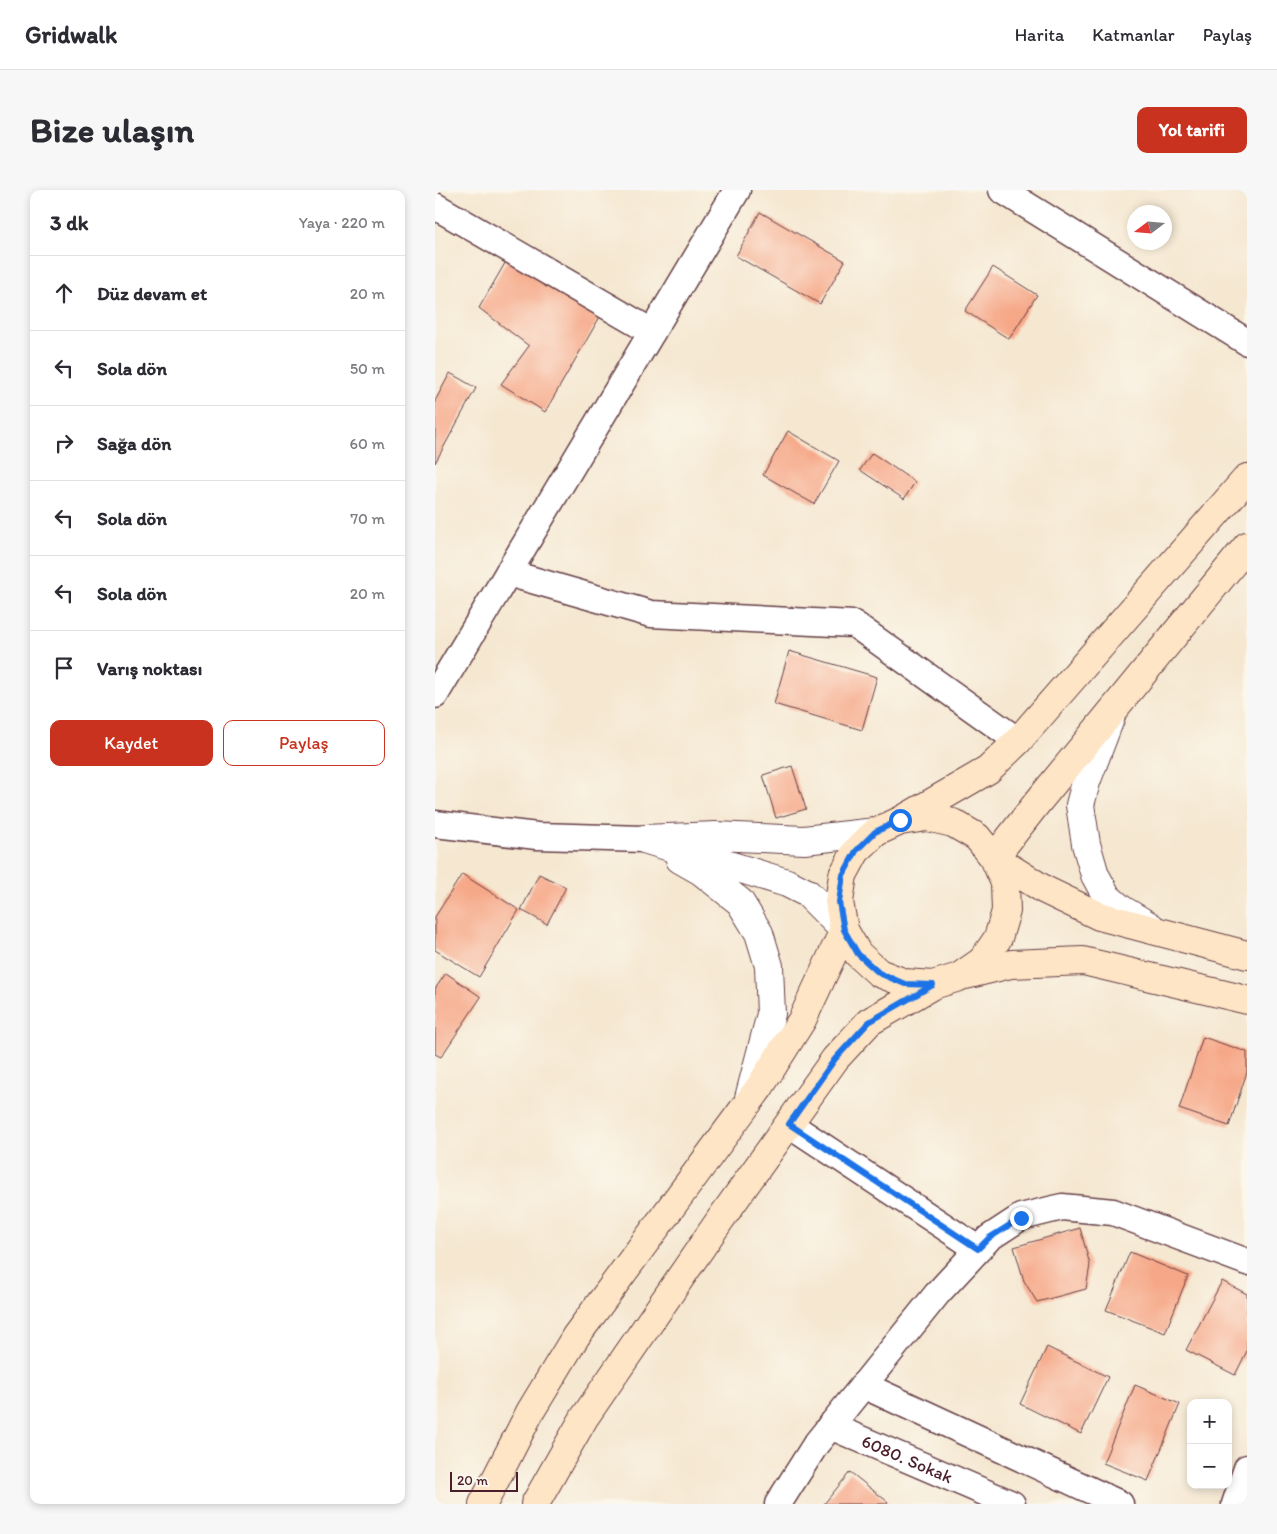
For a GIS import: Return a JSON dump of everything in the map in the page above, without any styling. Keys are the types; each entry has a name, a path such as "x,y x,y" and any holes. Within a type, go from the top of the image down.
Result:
{"main road":[{"path":"933,985 905,984 879,973 858,954 844,930 839,902 843,875 856,851 875,832 900,820 988,770 1018,741 1247,478"},
{"path":"994,858 1112,710 1247,546"},
{"path":"900,820 927,818 953,823 977,837 994,858 1005,883 1006,911 998,938 982,961 959,977"},
{"path":"994,858 1045,890 1099,916 1247,955"},
{"path":"483,1504 530,1412 576,1336 748,1103 802,1020 844,930"},
{"path":"535,1504 584,1418 720,1220 835,1059 869,1022 933,985 1011,964 1083,961 1247,1000"}],"street":[{"path":"435,695 737,190"},
{"path":"1002,190 1247,342"},
{"path":"435,206 652,332"},
{"path":"508,573 651,614 854,624 1018,741"},
{"path":"1112,710 1086,782 1081,806 1086,844 1095,875 1107,897 1121,909 1158,932"},
{"path":"435,824 537,836 645,839 715,836 804,840 875,832"},
{"path":"645,839 787,884 807,893 844,930"},
{"path":"645,839 701,871 740,902 759,932 769,966 771,1014 748,1103"},
{"path":"789,1124 978,1249"},
{"path":"778,1504 816,1444 937,1294 989,1238 1021,1218 1062,1207 1113,1212 1247,1262"},
{"path":"863,1385 1120,1504"},
{"name":"6080. Sokak","path":"831,1426 1012,1504"},
{"path":"1235,1504 1247,1468"}],"building":[{"path":"760,212 845,261 820,304 736,256"},
{"path":"508,258 601,315 545,412 501,384 529,346 479,308"},
{"path":"993,267 1037,295 1009,339 965,311"},
{"path":"450,373 476,388 435,463 435,401"},
{"path":"788,431 839,461 814,504 763,475"},
{"path":"872,453 915,482 904,499 860,470"},
{"path":"789,651 877,677 862,730 774,704"},
{"path":"792,766 806,809 776,818 763,775"},
{"path":"462,874 519,910 479,977 435,950 435,917"},
{"path":"539,874 566,887 547,924 521,910"},
{"path":"446,973 481,997 441,1057 435,1054 435,989"},
{"path":"1203,1037 1247,1052 1247,1072 1229,1126 1179,1109"},
{"path":"1080,1228 1090,1265 1086,1289 1037,1302 1024,1281 1014,1247"},
{"path":"1130,1252 1188,1276 1165,1333 1106,1310"},
{"path":"1222,1281 1247,1294 1247,1351 1235,1375 1186,1350"},
{"path":"1047,1347 1108,1377 1081,1434 1020,1404"},
{"path":"1135,1385 1180,1404 1148,1481 1103,1463"},
{"path":"850,1472 888,1502 886,1504 824,1504"}],"route":[{"path":"900,820 875,832 856,851 843,875 839,902 844,930 858,954 879,973 905,984 933,985 869,1022 835,1059 789,1124 978,1249 989,1238 1021,1218"}]}
